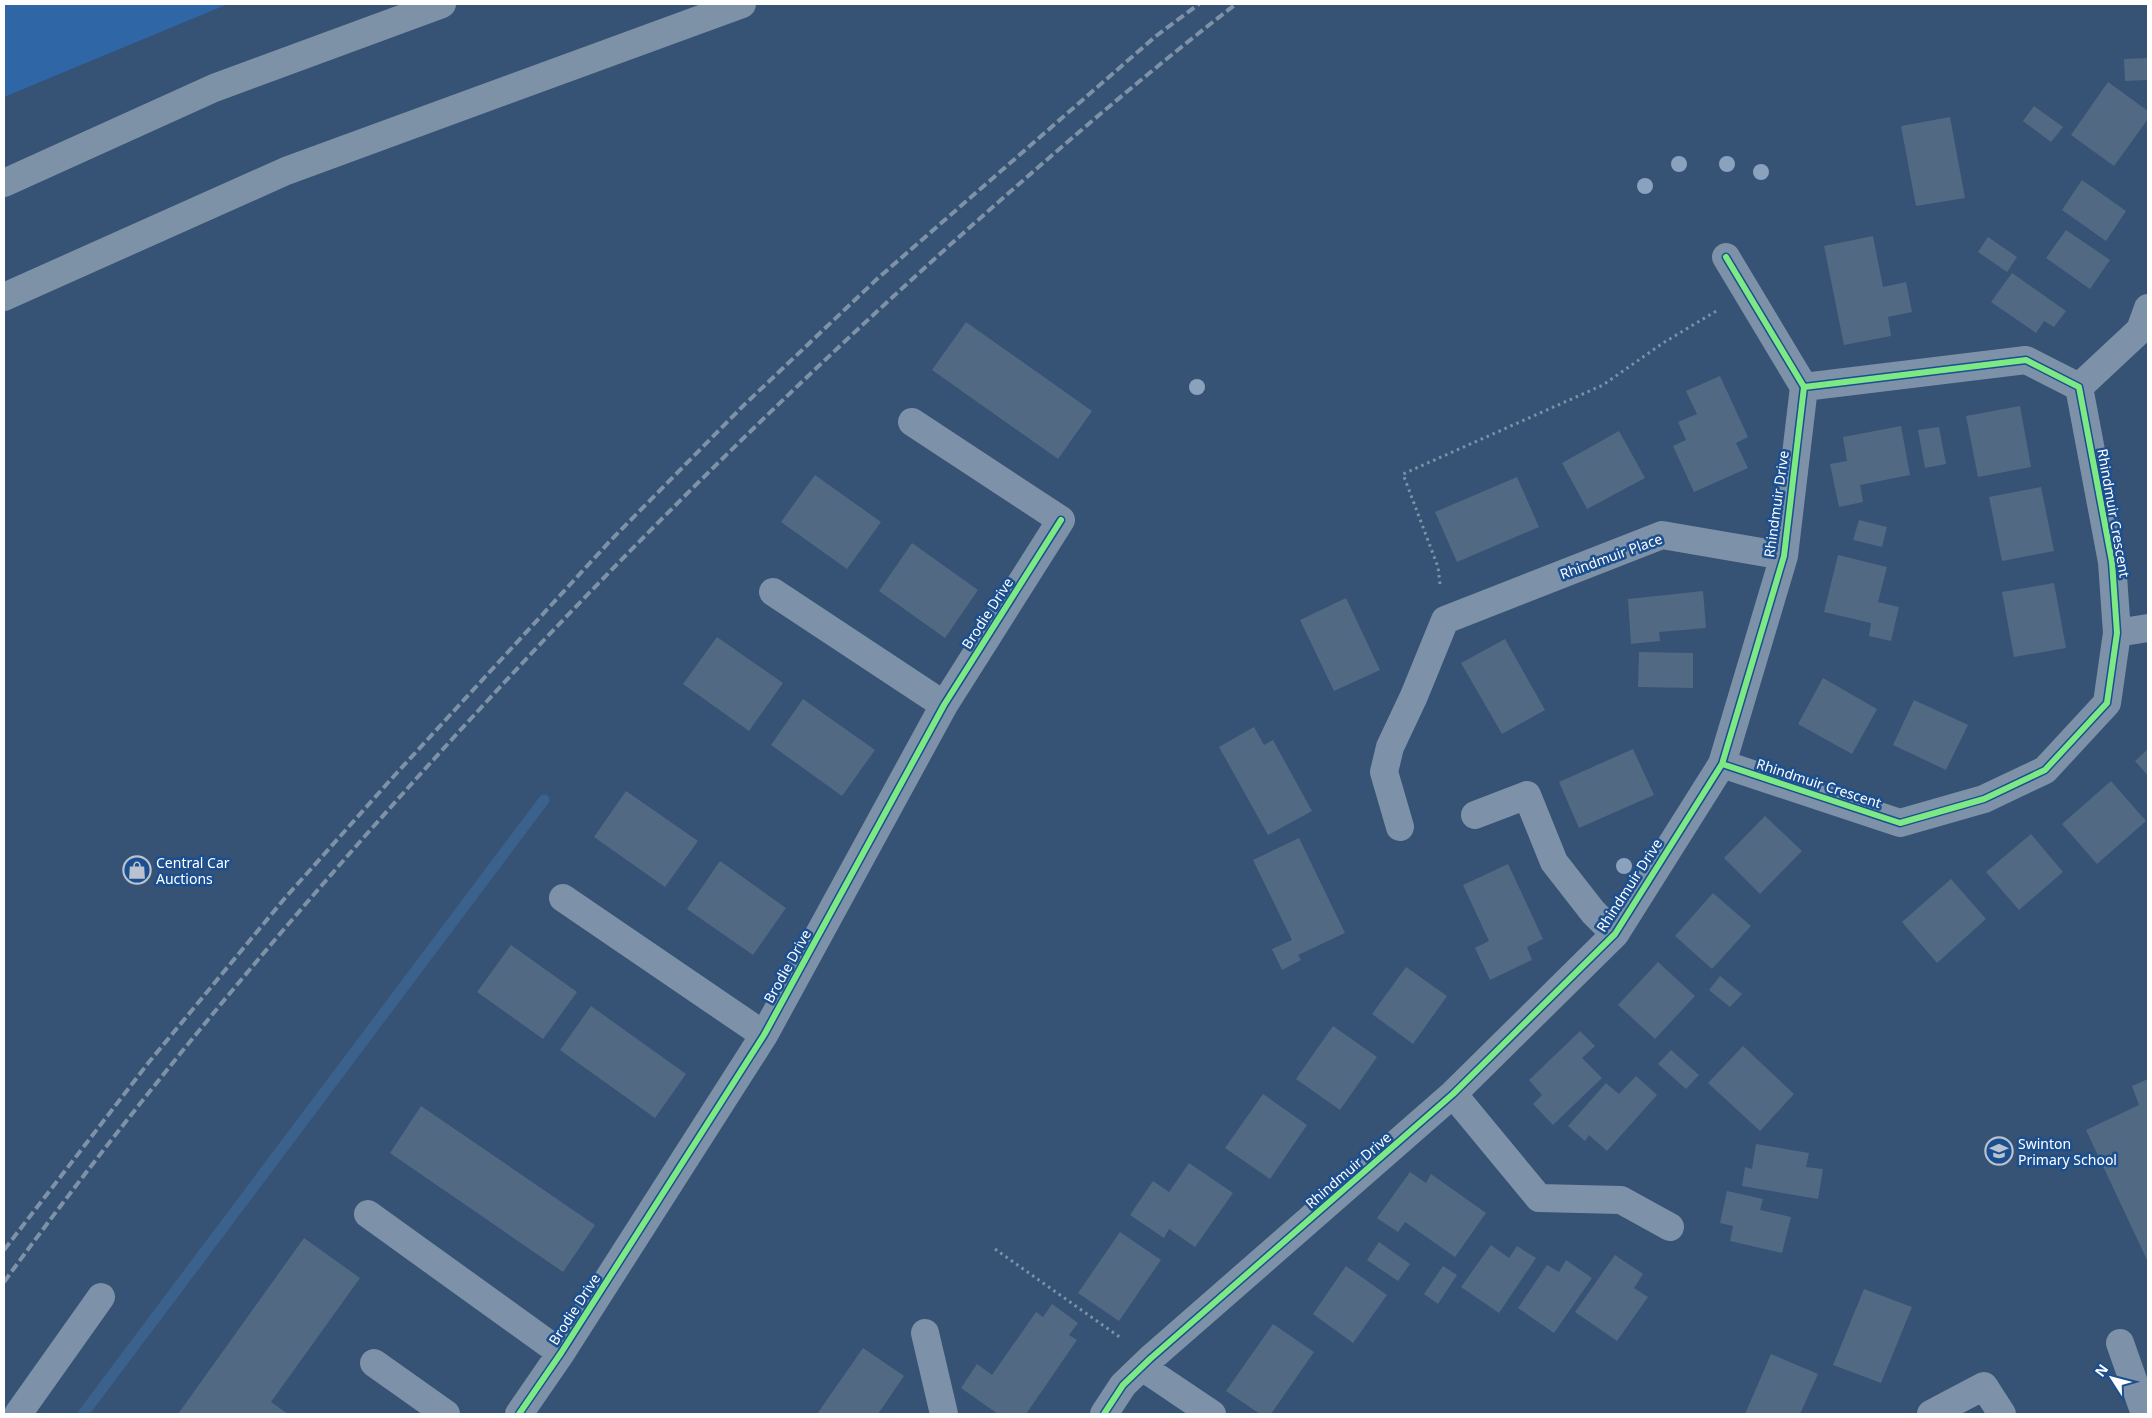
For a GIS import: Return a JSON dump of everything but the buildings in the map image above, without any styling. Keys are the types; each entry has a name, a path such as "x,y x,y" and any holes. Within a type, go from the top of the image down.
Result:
{"highway":[{"path":"4,183 214,88 442,4"},
{"path":"4,297 286,172 742,4"}],"street":[{"path":"1726,257 1804,387 2026,360 2079,387 2140,330 2148,308"},
{"name":"Rhindmuir Drive","path":"1104,1414 1124,1385 1146,1363 1453,1094 1615,934 1722,764 1784,556 1804,387"},
{"name":"Rhindmuir Crescent","path":"1722,764 1900,823 1984,799 2045,770 2107,703 2116,633 2112,562 2079,387"},
{"name":"Brodie Drive","path":"519,1414 561,1353 764,1035 944,705 1062,520 912,422"},
{"name":"Rhindmuir Place","path":"1444,620 1662,535 1784,556"},
{"path":"773,592 944,705"},
{"path":"1400,827 1384,772 1390,747 1414,696 1444,620"},
{"path":"2116,633 2148,628"},
{"path":"1475,815 1527,795 1554,862 1593,912 1615,934"},
{"path":"563,898 764,1035"},
{"path":"1453,1094 1539,1198 1620,1200 1670,1227"},
{"path":"368,1214 561,1353"},
{"path":"18,1414 101,1296"},
{"path":"925,1332 944,1414"},
{"path":"2120,1343 2145,1414"},
{"path":"374,1363 446,1414"},
{"path":"1146,1363 1212,1414"},
{"path":"1931,1414 1984,1386 2002,1414"}],"path":[{"path":"1444,620 1438,567 1402,474 1603,386 1663,343 1747,294"},
{"path":"995,1249 1146,1363"}],"shaded area":[{"path":"4,4 228,4 4,97"}],"waterway":[{"path":"83,1414 544,800"}],"railway":[{"path":"4,1250 149,1062 285,898 394,776 611,540 743,406 877,279 1156,36 1199,4"},
{"path":"4,1282 131,1115 264,952 473,716 596,586 753,429 914,277 1101,114 1236,4"}],"cycle path":[{"path":"1104,1414 1123,1385 1150,1359 1453,1094 1615,934 1722,764 1784,556 1804,387 1726,257"},
{"path":"1722,764 1900,823 1984,799 2045,770 2107,703 2117,633 2112,562 2079,387 2026,360 1804,387"},
{"path":"519,1414 561,1353 764,1035 944,705 1061,520"}],"place":[{"name":"Central Car Auctions","path":"137,870"},
{"name":"Swinton Primary School","path":"1999,1151"}]}
